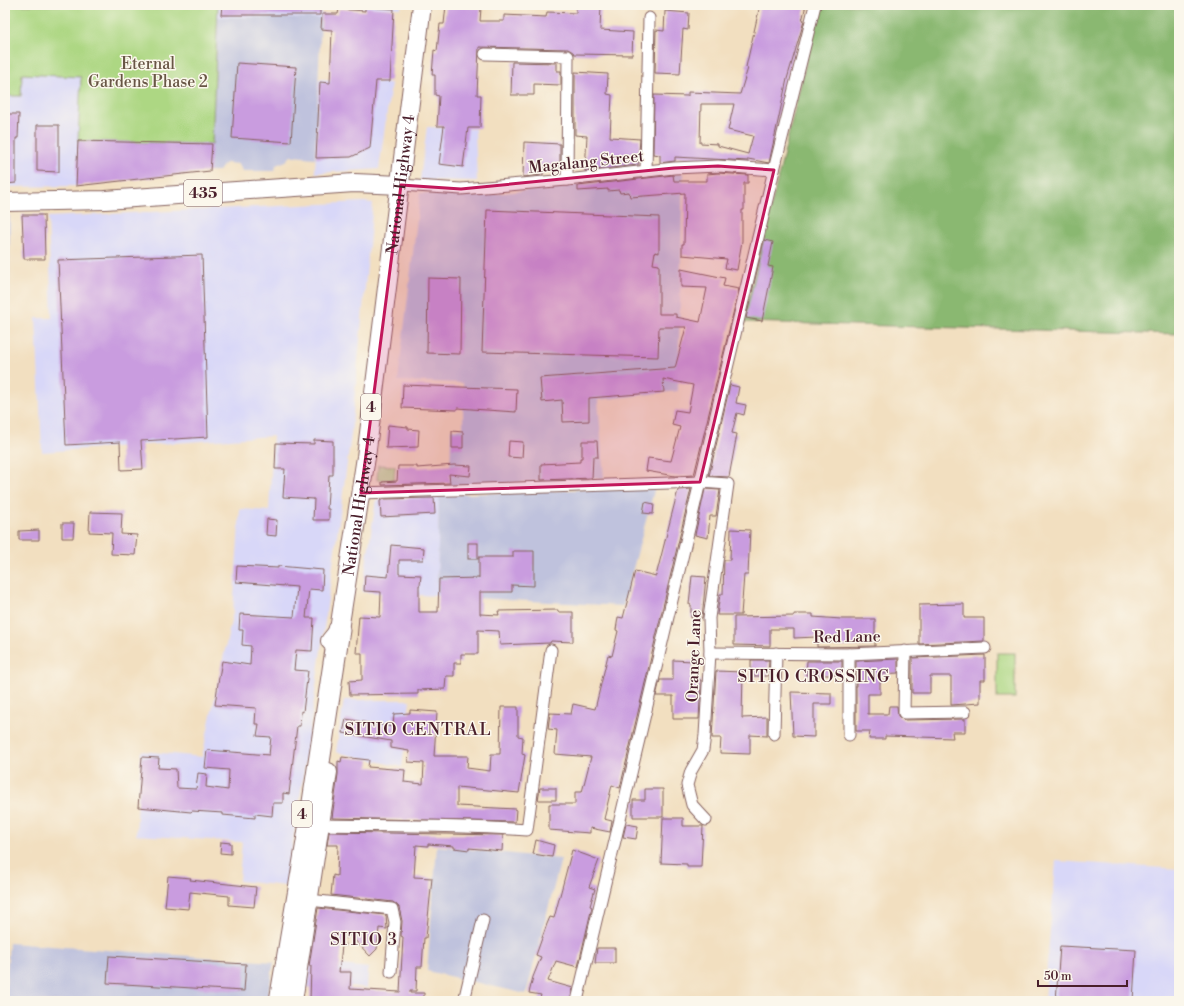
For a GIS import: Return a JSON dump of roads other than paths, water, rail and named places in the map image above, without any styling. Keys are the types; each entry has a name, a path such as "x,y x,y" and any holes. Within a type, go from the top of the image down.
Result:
{"highway":[{"path":"280,1001 342,636"}],"main road":[{"name":"National Highway 4","path":"293,1001 321,825 342,636 401,185 422,5"},
{"name":"435","path":"5,202 105,200 354,183 401,185"},
{"name":"National Highway 4","path":"270,1001 331,640 342,636"}],"street":[{"path":"577,1001 774,170 815,5"},
{"path":"646,171 649,18"},
{"path":"485,54 568,56 567,180"},
{"name":"Magalang Street","path":"401,185 461,189 567,180 674,168 718,166 774,170"},
{"path":"361,493 700,482"},
{"name":"Orange Lane","path":"700,482 728,484 709,618 710,653 703,750 691,771 688,785 692,805 706,820"},
{"name":"Red Lane","path":"710,653 849,654 986,648"},
{"path":"321,825 376,827 466,826 527,830 551,650"},
{"path":"905,651 904,713 965,712"},
{"path":"774,734 776,653"},
{"path":"849,654 849,735"},
{"path":"309,900 392,909 394,922 391,972"},
{"path":"464,1001 483,920"}],"district":[{"name":"SITIO CROSSING","path":"814,676"},
{"name":"SITIO CENTRAL","path":"418,729"},
{"name":"SITIO 3","path":"364,939"}],"park label":[{"name":"Eternal Gardens Phase 2","path":"148,72"}]}
